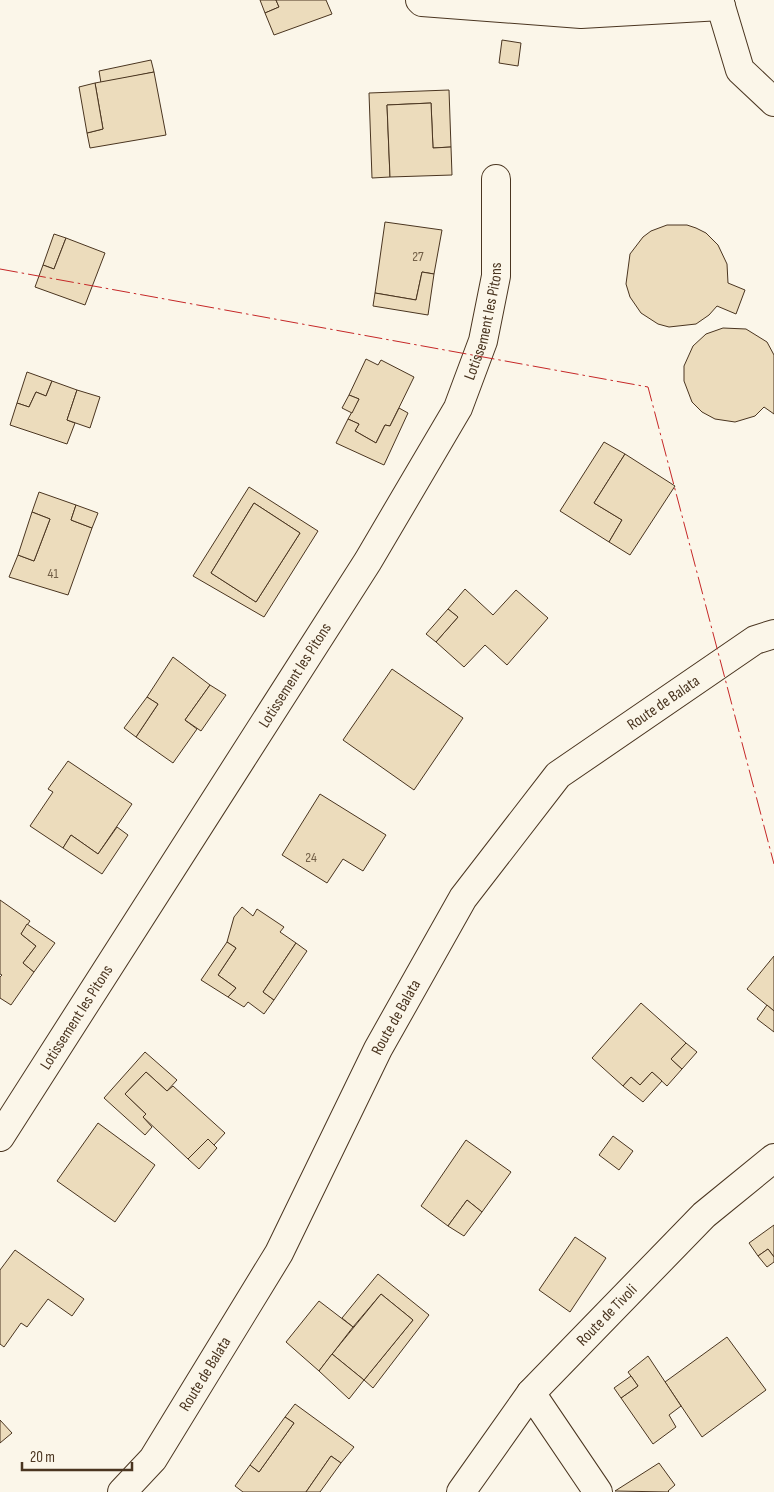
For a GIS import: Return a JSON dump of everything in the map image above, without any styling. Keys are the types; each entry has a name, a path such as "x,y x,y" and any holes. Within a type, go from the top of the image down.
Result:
{"street":[{"path":"420,0 422,2 581,14 720,3 740,70 774,102"},
{"name":"Lotissement les Pitons","path":"0,1138 368,561 458,408 483,341 496,276 496,178"},
{"name":"Route de Balata","path":"122,1492 153,1459 279,1253 378,1049 463,898 558,775 755,640 774,634"},
{"name":"Route de Tivoli","path":"461,1492 531,1393 704,1215 774,1158"},
{"path":"531,1393 598,1492"}],"building":[{"path":"260,0 276,0 279,7 265,13"},
{"path":"276,0 326,0 332,14 274,35 265,13 279,7"},
{"path":"502,40 521,43 518,66 499,63"},
{"path":"151,60 154,72 101,83 99,71"},
{"path":"154,72 166,135 90,148 87,133 103,129 95,83"},
{"path":"95,83 103,129 87,133 79,87"},
{"path":"449,90 451,147 433,148 431,103 387,105 390,177 372,178 369,93"},
{"path":"431,103 433,148 451,147 452,175 390,177 387,105"},
{"path":"385,222 442,230 434,274 422,272 416,300 375,293"},
{"path":"667,225 687,225 696,228 706,233 718,245 727,264 728,283 745,290 736,314 717,306 709,315 696,324 669,327 658,324 641,313 630,297 626,284 630,254 643,237 651,231"},
{"path":"54,234 66,238 54,269 43,265"},
{"path":"66,238 105,253 85,305 35,287 43,265 54,269"},
{"path":"422,272 434,274 428,315 373,306 375,293 416,300"},
{"path":"723,328 746,329 767,342 774,355 774,414 764,407 755,416 735,422 715,419 702,412 692,402 684,381 684,366 693,346 706,334"},
{"path":"366,359 378,365 381,360 414,377 390,426 385,425 376,443 355,431 359,424 348,419 359,399 349,395"},
{"path":"27,372 52,381 46,396 36,392 29,407 17,403"},
{"path":"52,381 77,390 67,420 75,423 67,444 10,425 17,403 29,407 36,392 46,396"},
{"path":"77,390 100,397 90,428 67,420"},
{"path":"349,395 359,399 352,413 342,408"},
{"path":"399,408 408,413 384,465 336,443 348,419 359,424 355,431 376,443 385,425 390,426"},
{"path":"604,442 625,454 594,503 622,520 609,542 560,511"},
{"path":"625,454 675,486 630,555 609,542 622,520 594,503"},
{"path":"249,487 318,531 264,617 193,576","holes":["254,503 300,533 256,602 211,573"]},
{"path":"39,492 76,505 71,520 92,528 68,595 9,577 18,555 34,561 50,519 32,512"},
{"path":"254,503 300,533 256,602 211,573"},
{"path":"76,505 98,513 92,528 71,520"},
{"path":"32,512 50,519 34,561 18,555"},
{"path":"465,589 493,615 516,590 548,618 507,665 485,645 464,667 436,642 458,617 448,609"},
{"path":"448,609 458,617 436,642 426,634"},
{"path":"173,657 210,685 185,720 197,729 173,763 136,737 158,704 147,697"},
{"path":"392,669 463,718 414,790 343,740"},
{"path":"210,685 226,695 201,731 185,720"},
{"path":"147,697 158,704 136,737 124,728"},
{"path":"68,761 132,804 98,854 71,835 63,848 30,826 53,792 48,789"},
{"path":"320,794 386,835 363,871 343,859 327,883 282,855"},
{"path":"117,827 128,835 102,874 63,848 71,835 98,854"},
{"path":"0,900 30,921 21,934 36,946 23,963 34,972 11,1005 0,998 0,977 2,975 0,974"},
{"path":"242,907 253,916 257,909 284,927 280,932 296,943 263,992 274,1000 264,1014 248,1002 244,1007 228,997 236,988 218,975 236,948 227,942 234,917"},
{"path":"27,924 55,943 34,972 23,963 36,946 21,934"},
{"path":"227,942 236,948 218,975 236,988 228,997 201,980"},
{"path":"296,943 307,951 274,1000 263,992"},
{"path":"774,956 774,1011 747,989"},
{"path":"641,1003 686,1043 671,1059 682,1069 667,1086 652,1072 640,1085 631,1077 623,1086 592,1058"},
{"path":"767,1005 774,1011 774,1032 757,1019"},
{"path":"686,1043 697,1052 682,1069 671,1059"},
{"path":"145,1052 177,1080 167,1091 146,1072 125,1094 146,1114 143,1117 152,1127 145,1135 104,1098"},
{"path":"146,1072 167,1091 173,1086 225,1133 214,1145 208,1139 188,1159 143,1117 146,1114 125,1094"},
{"path":"652,1072 662,1081 643,1102 623,1086 631,1077 640,1085"},
{"path":"98,1123 155,1165 115,1222 57,1181"},
{"path":"613,1136 633,1151 619,1170 599,1155"},
{"path":"208,1139 217,1148 199,1169 188,1159"},
{"path":"466,1140 511,1172 482,1212 467,1200 448,1226 421,1206"},
{"path":"467,1200 482,1212 464,1236 448,1226"},
{"path":"774,1225 774,1257 768,1249 758,1256 749,1243"},
{"path":"575,1237 606,1258 570,1312 539,1290"},
{"path":"768,1249 774,1257 774,1262 767,1267 758,1256"},
{"path":"15,1250 84,1299 72,1316 48,1299 27,1327 21,1323 4,1347 0,1344 0,1270"},
{"path":"378,1274 429,1315 373,1388 364,1380 413,1320 381,1294 353,1327 342,1318"},
{"path":"381,1294 413,1320 364,1380 332,1354"},
{"path":"319,1301 353,1327 319,1371 286,1342"},
{"path":"727,1337 766,1390 702,1437 665,1382"},
{"path":"332,1354 364,1380 349,1399 319,1371"},
{"path":"648,1356 681,1406 669,1415 676,1427 653,1444 621,1398 638,1386 628,1372"},
{"path":"631,1376 638,1386 621,1398 614,1388"},
{"path":"295,1404 354,1447 341,1463 331,1456 306,1492 243,1492 235,1486 250,1465 259,1472 294,1423 285,1417"},
{"path":"285,1417 294,1423 259,1472 250,1465"},
{"path":"0,1420 12,1433 0,1443"},
{"path":"331,1456 341,1463 320,1492 306,1492"},
{"path":"659,1463 675,1485 669,1492 615,1491"}],"power":[{"path":"0,269 648,387 774,864"}]}
